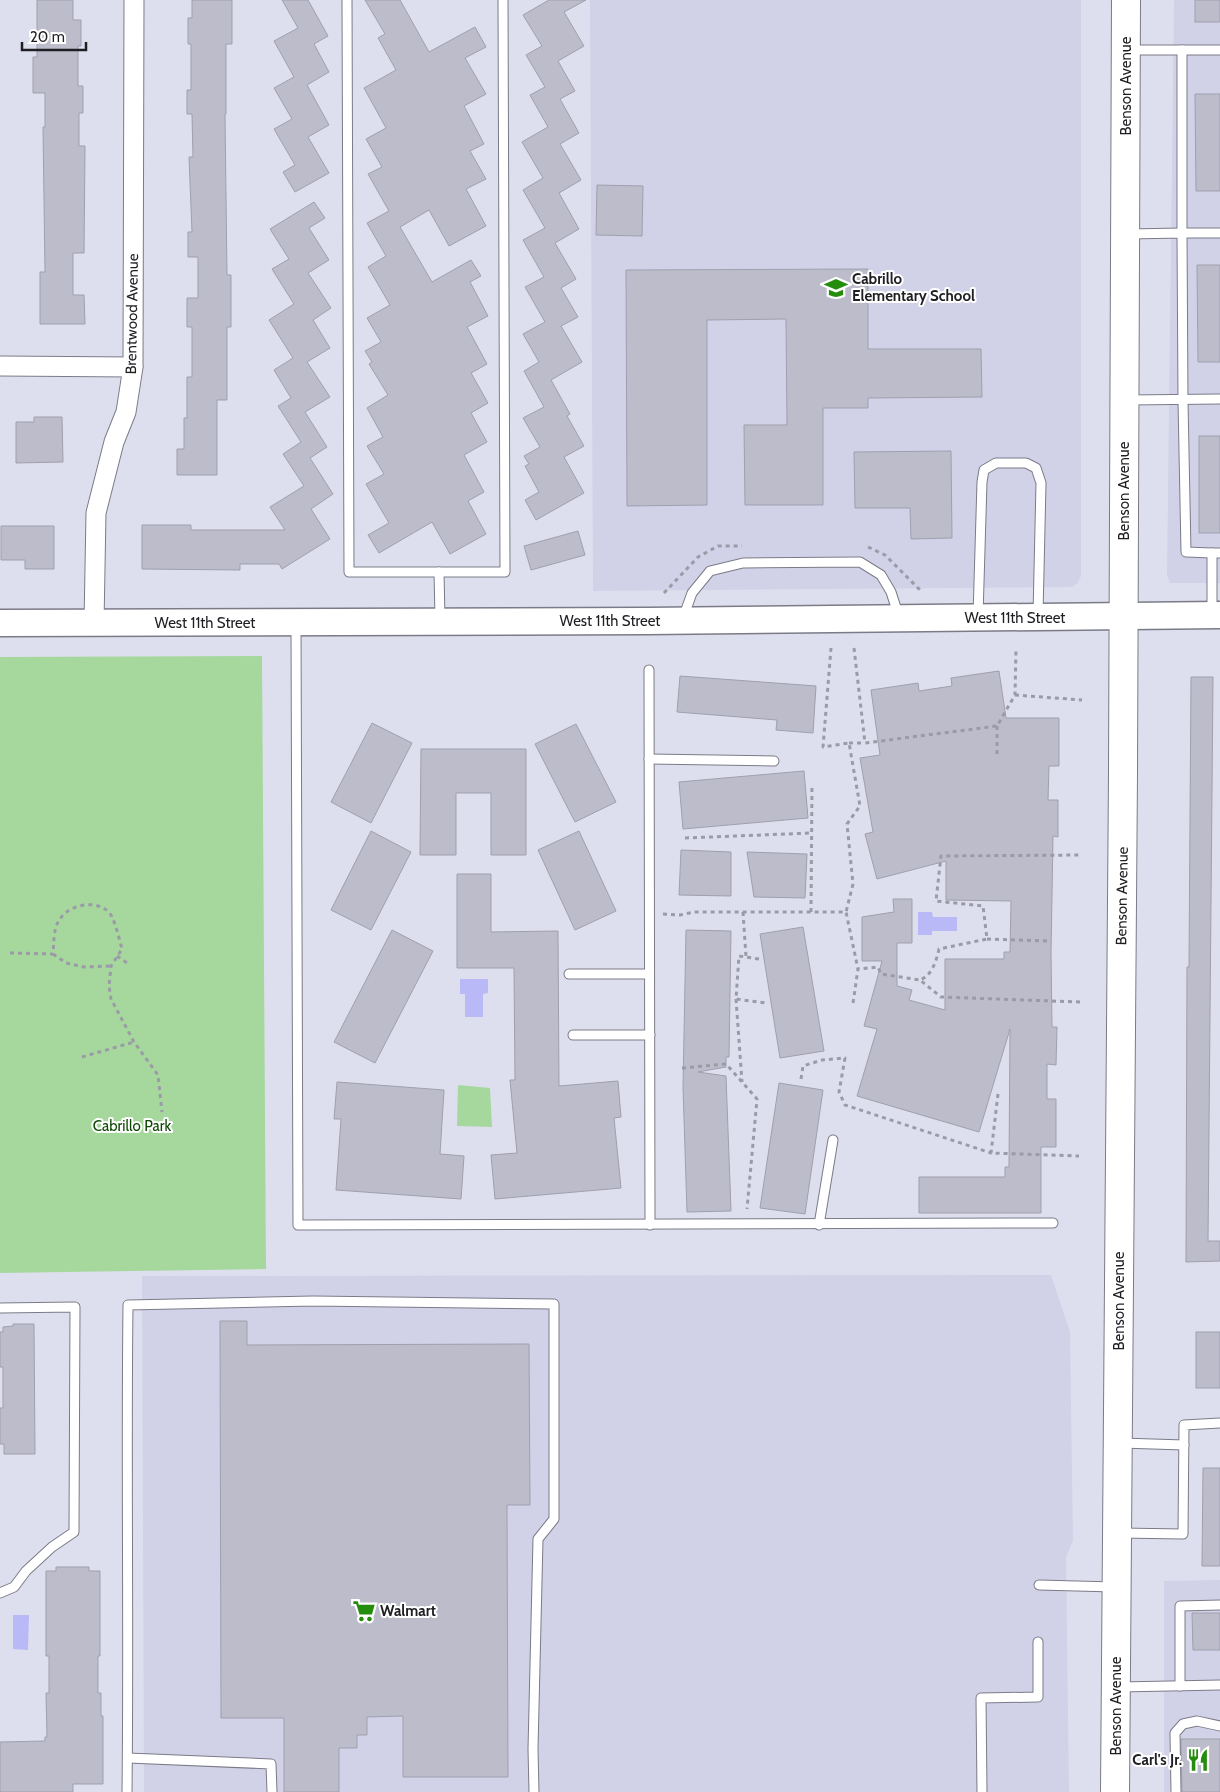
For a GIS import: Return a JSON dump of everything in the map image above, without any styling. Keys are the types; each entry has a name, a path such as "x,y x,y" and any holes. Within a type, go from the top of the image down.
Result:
{"main road":[{"name":"Benson Avenue","path":"1115,1792 1124,615 1126,0"}],"street":[{"name":"Brentwood Avenue","path":"94,623 96,513 114,442 126,412 133,367 134,0"},
{"path":"0,366 133,367"},
{"name":"West 11th Street","path":"0,623 682,621 1216,615"}],"lane":[{"path":"347,0 349,572 505,572 503,0"},
{"path":"1126,50 1220,50"},
{"path":"1182,50 1183,400 1186,552 1216,553 1216,615"},
{"path":"1125,234 1220,233"},
{"path":"1124,400 1220,399"},
{"path":"978,617 982,482 984,470 996,463 1026,463 1036,468 1041,483 1038,618"},
{"path":"682,621 692,593 710,571 743,563 841,562 860,562 881,575 892,592 900,619"},
{"path":"439,572 440,622"},
{"path":"296,623 298,1225 1053,1223"},
{"path":"649,670 650,1225"},
{"path":"649,759 774,761"},
{"path":"569,974 649,974"},
{"path":"574,1035 650,1035"},
{"path":"819,1224 833,1140"},
{"path":"127,1792 129,1656 128,1305 314,1301 554,1304 554,1519 538,1539 533,1749 534,1792"},
{"path":"0,1308 75,1307 74,1532 52,1547 26,1570 14,1586 0,1593"},
{"path":"1117,1533 1183,1534 1184,1426 1220,1423"},
{"path":"1118,1443 1184,1445"},
{"path":"1039,1586 1117,1586"},
{"path":"1180,1686 1180,1606 1220,1605"},
{"path":"982,1792 981,1698 1038,1697 1038,1642"},
{"path":"1116,1687 1220,1685"},
{"path":"1176,1792 1175,1733 1183,1724 1197,1721 1220,1726"},
{"path":"128,1758 271,1764 272,1792"}],"path":[{"path":"831,648 822,747 997,726"},
{"path":"854,648 865,743"},
{"path":"997,754 997,726 1015,695 1016,648"},
{"path":"1015,695 1082,700"},
{"path":"849,743 860,806 847,824 853,884 846,912 858,969 853,1003"},
{"path":"811,912 812,784"},
{"path":"685,838 811,833"},
{"path":"987,939 984,906 936,901 941,856 1081,855"},
{"path":"53,954 55,931 59,920 66,911 86,903 99,907 110,914 122,949 110,966 110,999 134,1042 158,1075 162,1112"},
{"path":"663,914 680,916 694,912 846,912"},
{"path":"743,912 746,957"},
{"path":"920,980 925,978 936,965 939,949 987,939 1047,941"},
{"path":"10,953 53,954 66,964 84,967 110,966"},
{"path":"117,956 130,965"},
{"path":"742,1082 736,999 738,956 759,959"},
{"path":"858,969 878,967 881,974 920,980 941,997 1080,1002"},
{"path":"736,999 766,1003"},
{"path":"82,1057 134,1042"},
{"path":"801,1079 803,1066 822,1060 845,1058 839,1092 845,1105 991,1153 1079,1156"},
{"path":"682,1068 726,1064 757,1099 746,1225"},
{"path":"991,1153 998,1094"}],"shaded area":[{"name":"Cabrillo Elementary School","path":"590,0 1081,0 1081,576 1078,583 1072,587 593,591"},
{"path":"1174,0 1220,0 1220,583 1170,583 1167,575"},
{"path":"1051,1275 1070,1332 1073,1541 1066,1557 1069,1792 144,1792 142,1276"},
{"path":"1220,1580 1220,1792 1164,1792 1164,1581"}],"green space":[{"name":"Cabrillo Park","path":"262,656 266,1269 0,1273 0,657"},
{"path":"458,1085 490,1088 492,1127 457,1126"}],"water":[{"path":"918,912 932,912 933,917 957,917 957,931 932,931 932,935 918,935"},
{"path":"460,979 488,979 488,993 483,994 483,1017 465,1017 465,994 460,994"},
{"path":"13,1615 29,1615 28,1650 13,1649"}],"building":[{"path":"37,0 73,0 73,20 81,20 81,46 78,46 78,86 83,86 83,113 79,113 79,146 85,146 84,253 73,253 73,295 84,295 85,324 40,324 40,272 45,272 43,127 45,127 45,93 33,93 33,57 37,57"},
{"path":"192,0 232,0 232,44 226,44 225,114 227,275 231,275 231,327 227,327 227,400 217,400 217,475 177,475 177,449 184,449 184,418 187,418 187,377 192,377 192,327 187,327 187,298 198,298 198,257 188,257 188,232 192,232 189,157 193,157 192,114 187,114 187,90 191,90 191,44 188,44 188,18 192,18"},
{"path":"282,0 308,0 328,36 314,44 329,72 307,85 329,125 308,137 329,173 295,192 283,172 295,165 274,129 292,119 274,88 294,77 274,41 298,28"},
{"path":"365,0 400,0 429,52 475,27 486,47 465,58 486,94 464,106 484,144 470,151 486,179 466,189 486,226 449,246 429,210 400,227 432,282 471,260 481,276 470,282 488,316 467,327 487,364 471,373 488,403 471,413 487,442 464,455 484,492 468,501 486,534 450,554 432,522 379,553 368,535 389,523 366,484 384,474 367,446 383,437 367,408 388,395 369,364 372,362 365,351 381,342 367,318 390,305 368,267 386,256 367,223 389,211 368,174 382,167 366,139 386,128 364,88 396,70 378,38 385,34"},
{"path":"549,0 586,0 564,12 584,46 558,61 575,91 560,99 579,133 560,144 581,180 559,193 579,229 555,243 576,279 561,288 578,317 561,326 582,362 551,380 570,414 567,416 584,446 564,457 584,493 536,520 525,500 539,492 525,466 529,464 524,456 540,447 523,418 544,407 524,371 539,362 523,334 545,322 525,287 544,277 523,240 545,228 523,190 543,178 522,142 548,127 530,95 545,87 526,55 542,46 523,15"},
{"path":"1195,0 1220,0 1220,22 1195,22"},
{"path":"1195,94 1220,94 1220,191 1196,191"},
{"path":"597,185 643,186 642,236 596,235"},
{"path":"314,202 325,218 309,228 329,260 308,273 331,308 313,320 330,348 307,362 330,397 305,412 327,447 310,458 333,494 311,509 330,539 282,569 279,564 240,564 240,570 142,569 142,525 191,525 191,530 285,530 270,507 304,486 283,454 301,442 278,406 291,398 274,370 293,358 269,320 294,304 272,269 289,259 270,229"},
{"path":"1197,265 1220,265 1220,362 1198,362"},
{"path":"868,269 868,349 981,349 982,397 868,398 868,408 823,408 823,505 745,505 744,425 787,425 786,319 707,320 707,505 627,506 626,270"},
{"path":"34,417 62,417 63,462 16,463 16,422 34,422"},
{"path":"1199,436 1220,436 1220,533 1199,533"},
{"path":"951,451 952,538 911,539 910,508 855,508 854,452"},
{"path":"1,526 54,526 54,569 25,569 25,560 1,560"},
{"path":"578,531 585,555 531,570 524,546"},
{"path":"999,671 1006,718 1059,718 1059,766 1049,766 1048,800 1058,800 1058,837 1053,836 1051,952 1052,1027 1057,1027 1056,1065 1047,1064 1047,1099 1056,1099 1056,1147 1041,1147 1041,1213 919,1213 919,1177 1005,1177 1005,1167 1009,1167 1010,1029 979,1132 857,1096 877,1029 864,1026 882,961 862,961 862,917 894,912 893,899 912,899 912,943 897,943 897,986 912,990 909,1000 945,1010 945,959 1004,959 1004,952 1010,952 1011,901 946,900 946,861 877,879 865,834 873,832 860,758 880,755 871,690 918,683 919,691 952,686 951,678"},
{"path":"680,676 816,686 813,733 776,730 777,720 677,712"},
{"path":"1191,677 1213,677 1208,1241 1220,1241 1220,1261 1186,1262 1187,967 1189,967"},
{"path":"372,723 412,743 371,823 331,802"},
{"path":"576,724 616,802 575,822 535,744"},
{"path":"421,749 526,749 526,855 491,855 491,793 456,793 456,855 420,855"},
{"path":"804,771 808,818 683,829 679,782"},
{"path":"371,831 411,852 371,930 331,910"},
{"path":"579,831 616,911 575,930 538,850"},
{"path":"681,850 731,852 731,896 679,895"},
{"path":"747,852 807,854 805,898 754,897"},
{"path":"457,874 491,874 491,932 558,931 559,1086 618,1081 621,1117 614,1118 621,1188 495,1199 491,1155 517,1153 510,1080 515,1080 514,968 457,968"},
{"path":"803,927 824,1051 780,1058 760,934"},
{"path":"392,930 433,951 375,1063 334,1042"},
{"path":"686,930 731,931 729,1057 726,1057 726,1067 698,1072 726,1076 731,1211 687,1212 683,1087"},
{"path":"337,1082 444,1090 440,1154 464,1156 461,1199 336,1190 341,1119 334,1119"},
{"path":"779,1083 823,1090 805,1214 760,1208"},
{"name":"Walmart","path":"220,1321 247,1321 247,1345 529,1344 530,1505 507,1505 508,1777 403,1777 403,1716 367,1717 367,1735 357,1735 357,1748 339,1748 339,1792 284,1792 284,1718 221,1718"},
{"path":"13,1324 34,1324 35,1454 4,1454 4,1444 0,1444 0,1408 3,1408 3,1367 0,1367 0,1332 3,1332 3,1327 13,1326"},
{"path":"1196,1332 1220,1332 1220,1388 1196,1388"},
{"path":"1203,1468 1220,1468 1220,1566 1202,1566"},
{"path":"56,1567 89,1567 89,1571 100,1571 98,1693 101,1693 101,1716 103,1716 103,1784 73,1784 73,1792 0,1792 0,1742 45,1741 45,1737 47,1737 46,1693 49,1693 49,1656 46,1656 46,1571 56,1571"},
{"path":"1192,1613 1220,1613 1220,1650 1193,1650"},
{"name":"Carl's Jr.","path":"1181,1739 1220,1739 1220,1792 1182,1792"}],"place":[{"name":"Cabrillo Elementary School","path":"836,288"},
{"name":"Walmart","path":"364,1611"},
{"name":"Carl's Jr.","path":"1198,1760"}]}
